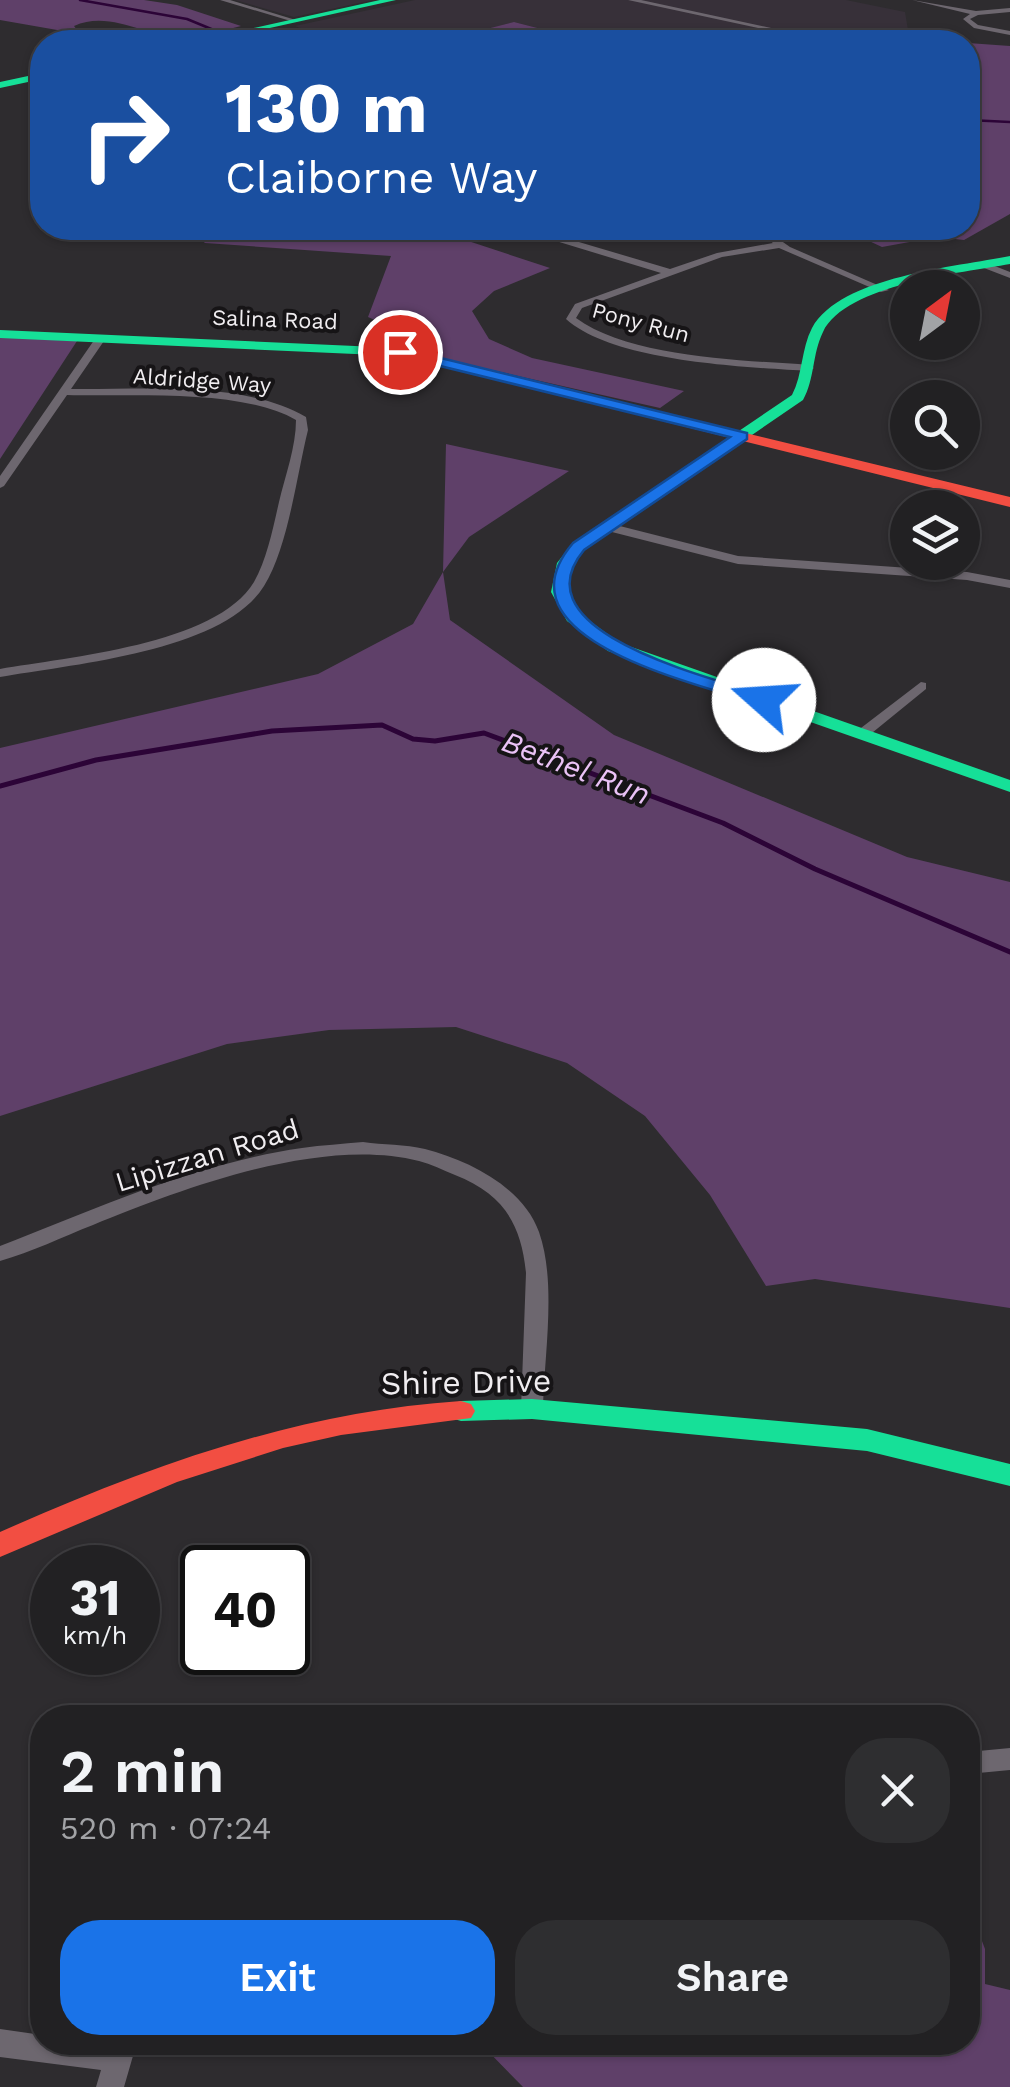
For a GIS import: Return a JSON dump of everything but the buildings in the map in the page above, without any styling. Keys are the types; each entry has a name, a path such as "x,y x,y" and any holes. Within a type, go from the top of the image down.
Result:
{"street":[{"path":"224,0 296,21"},
{"path":"253,30 392,0"},
{"path":"632,0 777,30"},
{"path":"915,0 976,13 1010,10"},
{"path":"976,13 967,17 968,23 1010,33"},
{"path":"0,86 30,79"},
{"path":"562,240 669,272"},
{"path":"773,240 884,290"},
{"name":"Pony Run","path":"779,245 720,256 669,272 585,303 572,319 592,334 654,348 733,362 809,368"},
{"path":"1010,274 999,263 884,290 845,304 824,319 798,397 570,555 559,579 560,598 584,628 633,656 1010,786"},
{"name":"Salina Road","path":"0,334 384,350 1010,502"},
{"path":"0,484 102,338"},
{"name":"Aldridge Way","path":"0,673 176,636 243,604 262,577 302,430 302,419 295,413 260,401 64,392"},
{"path":"608,527 738,560 967,576 1010,584"},
{"path":"862,734 921,686"},
{"name":"Lipizzan Road","path":"0,1254 194,1183 312,1150 354,1147 430,1154 492,1186 516,1210 530,1234 534,1269 532,1410"},
{"name":"Shire Drive","path":"0,1545 136,1483 296,1434 373,1418 532,1410 866,1440 960,1459 1010,1475"},
{"path":"980,1762 1010,1758"},
{"path":"0,2043 30,2048"},
{"path":"70,2055 117,2063"}],"shaded area":[{"path":"0,0 144,0 177,5 241,26 225,30 144,30 102,21 74,26 77,30 57,30 0,20"},
{"path":"235,0 373,0 294,17"},
{"path":"415,0 846,0 905,12 908,30 545,30 514,22 485,30 306,30 295,26"},
{"path":"514,22 545,30 483,30"},
{"path":"980,44 1010,46 1010,214 980,231"},
{"path":"202,240 465,240 550,268 494,291 472,311 489,339 532,358 684,391 660,408 377,344 388,326 368,317 391,256"},
{"path":"867,240 920,240 882,247"},
{"path":"0,337 77,341 0,459"},
{"path":"446,444 569,471 469,537 443,572"},
{"path":"443,572 450,620 614,735 907,857 1010,882 1010,1308 815,1279 766,1286 710,1195 645,1116 567,1063 456,1027 329,1030 227,1044 0,1116 0,748 318,674 413,624"},
{"path":"980,1936 985,1949 985,1984 1010,1990 1010,2087 523,2087 492,2055 980,2055"}],"waterway":[{"path":"80,0 187,19 214,30"},
{"path":"980,121 1010,122"},
{"name":"Bethel Run","path":"0,786 96,760 272,731 382,725 413,739 435,741 484,733 723,823 815,869 1010,952"}],"traffic: fast":[{"path":"252,30 392,0"},
{"path":"0,85 30,79"},
{"path":"1010,260 909,280 857,297 836,309 816,332 798,397 578,547 565,563 559,592 573,617 614,647 1010,786"},
{"path":"0,334 400,352 671,419"},
{"path":"461,1411 532,1409 867,1440 1010,1475"}],"traffic: jam":[{"path":"671,419 1010,502"},
{"path":"0,1545 111,1497 224,1455 341,1424 461,1411"}],"route":[{"path":"400,352 742,436 578,547 561,570 559,588 560,598 573,618 597,638 633,656 764,700"}]}
